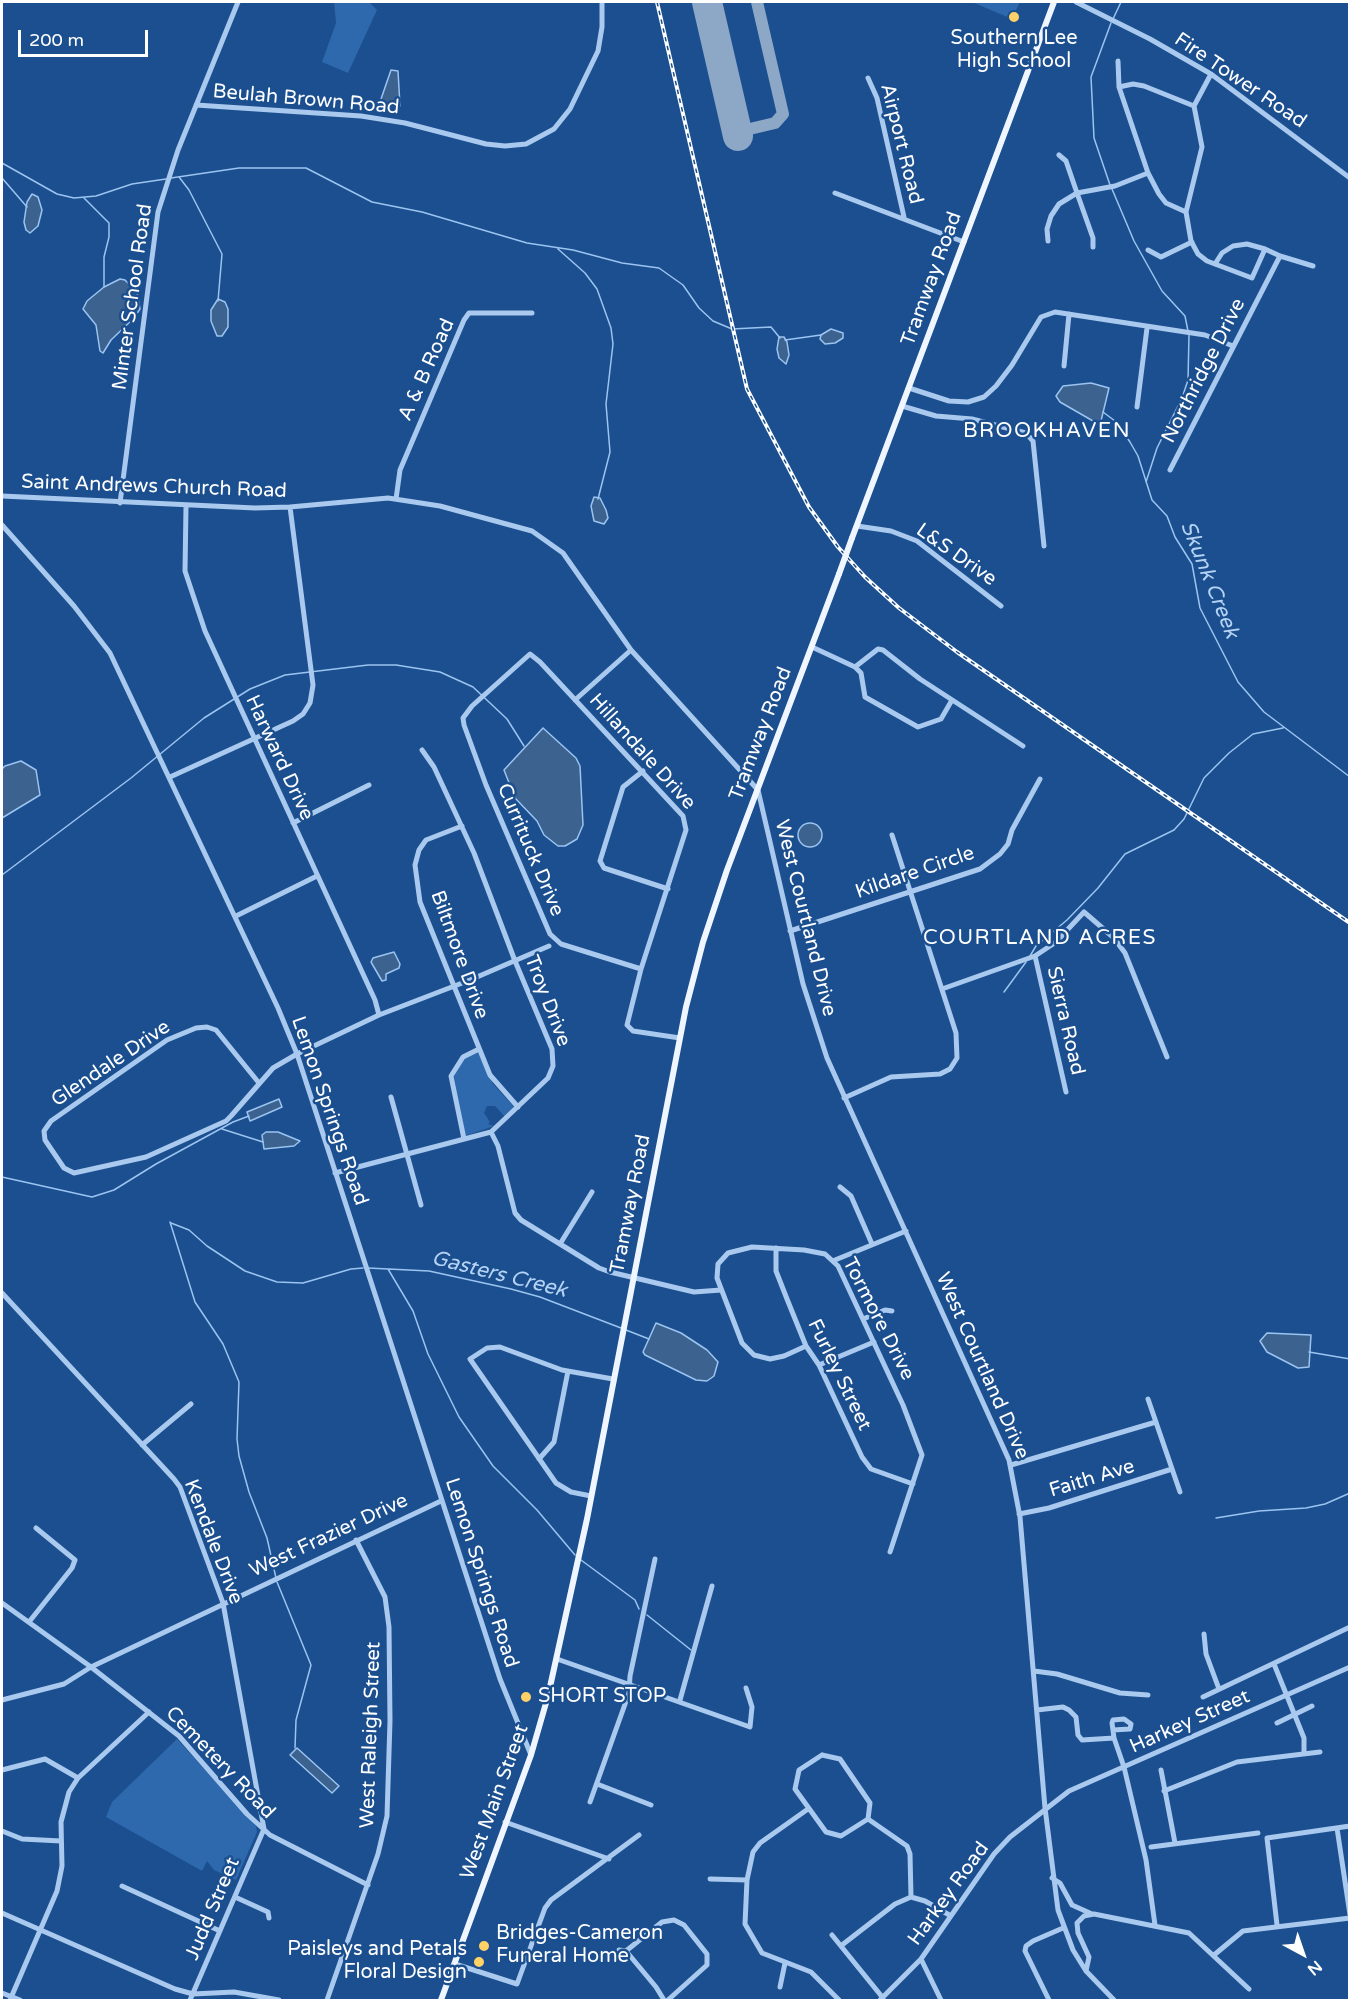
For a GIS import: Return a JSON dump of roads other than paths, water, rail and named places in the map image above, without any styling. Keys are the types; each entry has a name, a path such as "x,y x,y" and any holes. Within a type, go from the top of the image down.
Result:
{"main road":[{"name":"Tramway Road","path":"590,1505 680,1038 708,926 1054,2"},
{"name":"West Main Street","path":"441,2001 531,1755 557,1659 590,1505"}],"street":[{"name":"Minter School Road","path":"120,503 158,212 196,105 238,2"},
{"name":"Beulah Brown Road","path":"196,105 362,116 405,123 486,144 505,146 526,144 554,129 570,109 598,51 602,27 602,2"},
{"name":"Fire Tower Road","path":"1076,2 1150,39 1211,74 1350,178"},
{"path":"1118,61 1119,87 1148,173 1166,203 1186,212"},
{"path":"1211,74 1194,106 1202,147 1186,212 1192,242 1198,254 1265,286"},
{"name":"Airport Road","path":"868,78 878,98 904,217"},
{"path":"1119,87 1133,84 1144,86 1194,106"},
{"path":"1059,155 1066,161 1093,238 1092,247"},
{"path":"1048,241 1047,229 1051,216 1059,204 1077,193 1115,186 1148,173"},
{"name":"Airport Road","path":"835,193 904,217 964,242"},
{"path":"1148,250 1161,257 1192,242"},
{"path":"1215,264 1222,253 1233,246 1247,244 1313,266"},
{"path":"1252,278 1266,249"},
{"name":"Northridge Drive","path":"1170,470 1280,256"},
{"path":"909,388 949,401 968,402 984,397 1012,365 1041,317 1055,312 1147,328 1205,335 1233,346"},
{"name":"A & B Road","path":"396,499 400,470 412,439 469,313 532,313"},
{"path":"1064,366 1069,314"},
{"path":"1137,407 1147,328"},
{"path":"902,406 936,416 972,419 1026,433 1033,441 1044,546"},
{"name":"Saint Andrews Church Road","path":"2,496 186,506 290,507 396,499 440,506 517,525 549,541 563,553 631,650 758,790"},
{"name":"Harward Drive","path":"186,506 185,571 194,602 292,823 375,1000 379,1015"},
{"path":"170,777 293,721 303,714 310,703 313,685 290,507"},
{"name":"Lemon Springs Road","path":"2,525 74,606 104,644 236,916 297,1054 500,1679 531,1755"},
{"name":"L&S Drive","path":"857,526 891,531 917,541 1001,606"},
{"path":"812,647 855,667 861,674 865,697 918,728 941,719 952,700"},
{"path":"855,667 878,649 883,650 952,700 1023,746"},
{"path":"575,700 631,650"},
{"name":"Hillandale Drive","path":"463,718 472,706 530,654 643,771 683,816 686,823 668,889 641,969 627,1025 633,1031 680,1038"},
{"name":"Currituck Drive","path":"463,718 486,785 550,934 561,944 641,969"},
{"name":"Troy Drive","path":"335,1173 491,1132 548,1078 554,1058 462,826 434,767 422,750"},
{"path":"643,771 623,788 600,861 604,868 668,889"},
{"name":"Kildare Circle","path":"790,931 968,874 1000,854 1040,779"},
{"path":"292,823 369,786"},
{"name":"West Courtland Drive","path":"758,790 790,931 818,1032 844,1098 1011,1465 1019,1514 1052,1878 1064,1928 1086,1971 1114,2001"},
{"name":"Biltmore Drive","path":"462,826 426,840 419,850 415,865 420,902 478,1049 495,1083 518,1107"},
{"path":"844,1098 891,1077 940,1074 950,1069 957,1058 958,1046 942,989 892,835"},
{"path":"236,916 317,876"},
{"path":"942,989 1035,956 1056,942 1084,912 1114,938 1125,953 1167,1058"},
{"name":"Glendale Drive","path":"259,1083 216,1030 207,1027 196,1028 167,1040 51,1121 44,1131 45,1140 64,1168 74,1173 146,1157 226,1120 273,1068 297,1054 379,1015 515,962 549,946"},
{"name":"Sierra Road","path":"1035,956 1066,1092"},
{"path":"464,1139 451,1076 462,1057 478,1049"},
{"path":"391,1097 421,1205"},
{"path":"491,1132 498,1146 515,1213 521,1220 599,1268 702,1293 721,1290"},
{"path":"840,1186 850,1196 872,1244"},
{"path":"560,1244 591,1192"},
{"path":"835,1260 906,1231"},
{"name":"Tormore Drive","path":"806,1346 784,1356 770,1359 754,1355 742,1343 717,1278 718,1264 728,1253 752,1246 825,1254 835,1260 919,1441 922,1455 890,1552"},
{"name":"Furley Street","path":"776,1248 776,1271 806,1346 819,1365 852,1437 871,1469 913,1484"},
{"name":"Kendale Drive","path":"2,1293 180,1487 223,1603 264,1829"},
{"path":"863,1319 885,1310 892,1311"},
{"path":"819,1365 874,1342"},
{"path":"591,1496 560,1487 470,1359 487,1348 500,1347 568,1371 613,1379"},
{"path":"539,1459 554,1442 568,1371"},
{"path":"1148,1399 1180,1492"},
{"path":"142,1445 191,1404"},
{"path":"1011,1465 1156,1422"},
{"name":"Faith Ave","path":"1019,1514 1041,1510 1172,1469"},
{"name":"West Frazier Drive","path":"2,1700 64,1684 91,1667 441,1501"},
{"path":"29,1622 72,1568 75,1560 36,1528"},
{"name":"West Raleigh Street","path":"327,2001 368,1885 387,1816 390,1721 389,1627 385,1597 356,1540"},
{"path":"590,1802 629,1693 629,1683 655,1559"},
{"path":"680,1701 712,1586"},
{"name":"Cemetery Road","path":"2,1603 91,1667 149,1713 198,1756 264,1829 282,1843 368,1885"},
{"path":"1203,1697 1350,1627"},
{"path":"1204,1634 1206,1654 1219,1689"},
{"path":"557,1659 750,1727 752,1707 746,1688"},
{"path":"1274,1664 1304,1738 1304,1753"},
{"name":"Harkey Street","path":"1045,1808 1075,1788 1350,1667"},
{"path":"1034,1671 1057,1674 1120,1693 1148,1695"},
{"path":"1277,1724 1312,1706"},
{"path":"1037,1710 1063,1707 1069,1710 1076,1717 1078,1735 1082,1740 1114,1738"},
{"path":"11,1999 42,1931 61,1877 61,1822 66,1800 78,1778 149,1713"},
{"path":"1113,1731 1146,1860 1155,1925"},
{"path":"1164,1791 1222,1766 1320,1752"},
{"path":"822,1755 832,1755 844,1764 868,1798 870,1809 868,1819 849,1833 840,1836 826,1832 795,1789 799,1770 822,1755"},
{"path":"2,1770 45,1759 78,1778"},
{"path":"1161,1770 1175,1843"},
{"path":"597,1784 651,1805"},
{"name":"Harkey Road","path":"881,1999 921,1959 987,1862 1010,1837 1045,1808"},
{"path":"808,1809 756,1847 751,1857 747,1880 744,1909 747,1930 762,1953 811,1972 839,2001"},
{"path":"868,1819 907,1846 910,1854 911,1897"},
{"path":"505,1822 609,1859"},
{"path":"1277,1925 1267,1838 1350,1826"},
{"path":"1214,1954 1244,1931 1350,1917 1337,1828"},
{"name":"Judd Street","path":"192,1997 264,1829"},
{"path":"2,1831 22,1839 61,1841"},
{"path":"1151,1847 1258,1833"},
{"path":"455,1964 517,1984 545,1908 565,1890 639,1835"},
{"path":"1052,1878 1060,1883 1072,1905 1094,1914 1190,1933 1249,1989"},
{"path":"710,1879 747,1880"},
{"path":"122,1886 220,1931"},
{"path":"235,1897 268,1912 269,1918"},
{"path":"842,1946 895,1904 911,1897 925,1901 951,1916"},
{"path":"2,1913 192,1997 234,1992 279,2001"},
{"path":"1086,1971 1089,1957 1078,1933 1077,1923 1084,1916 1094,1914"},
{"path":"664,2001 656,1987 622,1951 662,1922 674,1920 684,1925 707,1954 707,1965 668,2001"},
{"path":"1049,2001 1028,1960 1025,1947 1033,1941 1064,1928"},
{"path":"832,1935 881,1999"},
{"path":"921,1959 941,2001"},
{"path":"780,1987 785,1963"},
{"path":"2,1993 11,1999 20,2001"}],"waterway":[{"path":"1113,19 1121,2"},
{"path":"1110,185 1094,138 1091,77 1111,23"},
{"path":"2,163 57,194 74,198 96,196 132,184 166,179"},
{"path":"171,178 239,168 306,168 372,202 422,212 527,243 573,250 622,263 659,268 683,285 699,308 713,321 732,329 771,327 780,338"},
{"path":"179,177 189,190 222,254 218,301"},
{"path":"2,178 27,207"},
{"path":"1112,189 1134,241 1162,291 1185,316 1188,331"},
{"path":"84,198 109,223 109,237 104,257 104,287"},
{"path":"558,249 585,273 597,289 611,328 613,344 606,404 610,452 598,499"},
{"path":"785,340 821,335"},
{"path":"1146,482 1157,448 1182,398 1188,380 1189,335"},
{"name":"Skunk Creek","path":"1103,412 1115,421 1138,456 1152,500 1167,516 1175,537 1192,564 1200,608 1238,682 1264,712 1350,777"},
{"path":"2,875 131,778 204,718 250,689 285,675 368,665 396,665 440,672 473,687 507,719 524,746"},
{"path":"1030,956 1036,946 1067,920 1098,888 1125,854 1174,830 1184,819 1204,778 1229,753 1253,734 1283,728"},
{"path":"1004,992 1026,962"},
{"path":"2,1177 92,1197 114,1190 156,1164 233,1122 249,1116"},
{"path":"222,1129 263,1142"},
{"path":"170,1222 195,1302 223,1344 239,1382 237,1439 239,1456 249,1492 267,1538 276,1578"},
{"name":"Gasters Creek","path":"171,1223 189,1230 207,1246 245,1271 277,1282 303,1283 351,1269 363,1268"},
{"name":"Gasters Creek","path":"368,1268 429,1271 511,1289 540,1297 621,1328"},
{"path":"388,1269 413,1311 428,1354 459,1417 493,1466 537,1510 575,1555"},
{"name":"Gasters Creek","path":"626,1330 649,1339"},
{"path":"1309,1352 1350,1359"},
{"path":"1216,1518 1259,1511 1306,1508 1325,1504 1350,1493"},
{"path":"581,1560 635,1600 639,1609"},
{"path":"277,1582 311,1665 296,1720 295,1748"},
{"path":"647,1615 691,1650"}],"railway":[{"path":"657,2 747,389 809,507 838,547 865,577 899,608 957,652 1350,923"}],"place":[{"name":"Southern Lee High School","path":"1014,17"},
{"name":"SHORT STOP","path":"526,1697"},
{"name":"Bridges-Cameron Funeral Home","path":"484,1946"},
{"name":"Paisleys and Petals Floral Design","path":"479,1962"}],"district":[{"name":"BROOKHAVEN","path":"1047,431"},
{"name":"COURTLAND ACRES","path":"1040,938"}]}
